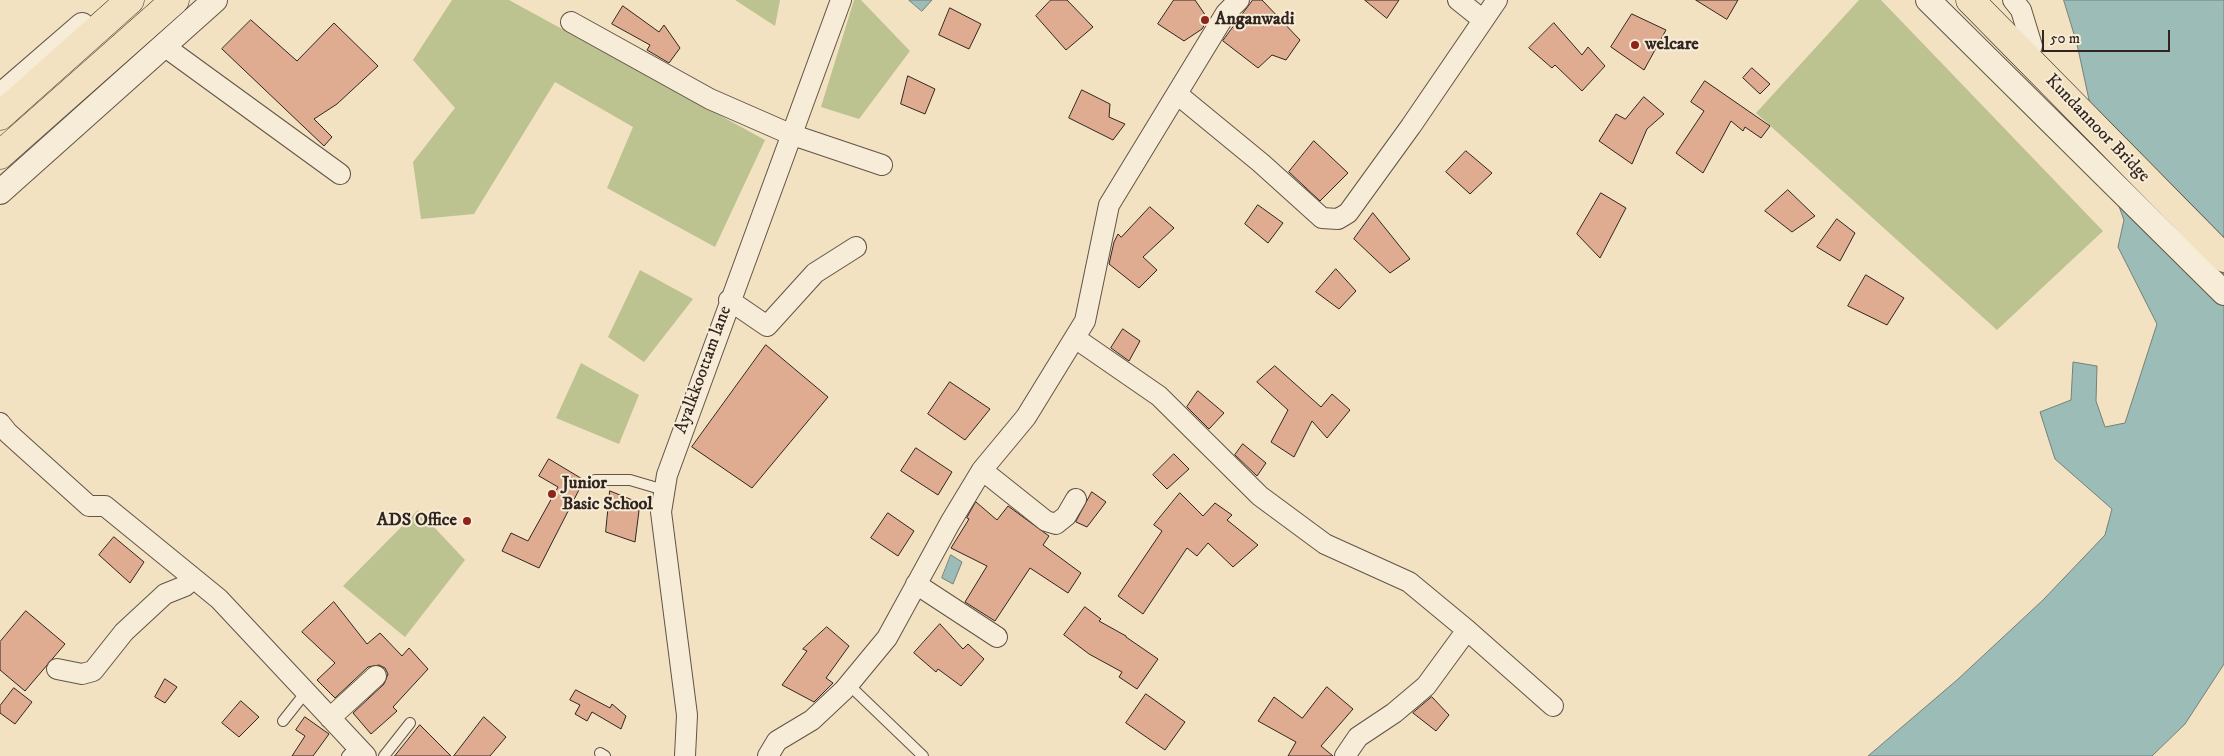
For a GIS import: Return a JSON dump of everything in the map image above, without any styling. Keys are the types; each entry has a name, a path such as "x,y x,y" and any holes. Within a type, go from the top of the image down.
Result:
{"highway":[{"path":"0,116 130,0"},
{"path":"0,156 175,0"},
{"name":"Kundannoor Bridge","path":"1970,0 2224,258"}],"street":[{"path":"0,96 110,0"},
{"path":"0,192 215,0"},
{"name":"Ayalkkoottam lane","path":"685,756 687,715 661,512 667,475 729,300 840,0"},
{"path":"768,756 778,741 812,720 848,684 887,638 950,523 982,470 1026,417 1085,321 1109,205 1226,13 1239,0"},
{"path":"1458,0 1483,20"},
{"path":"1178,94 1261,163 1322,218 1338,219 1348,213 1411,126 1497,0"},
{"path":"1928,0 2224,293"},
{"path":"2013,0 2021,10 2032,46"},
{"path":"571,22 710,99 790,134 882,164"},
{"path":"164,46 340,174"},
{"path":"729,300 767,326 815,273 856,247"},
{"path":"1075,338 1159,396 1260,496 1325,544 1409,582 1553,706"},
{"path":"0,424 89,506 105,506 219,599 330,718 357,753"},
{"path":"982,470 1046,521 1056,524 1066,516 1076,499"},
{"path":"57,668 82,674 93,671 124,632 165,594 185,586 193,578"},
{"path":"916,584 997,637"},
{"path":"1345,756 1358,737 1394,713 1426,686 1467,630"},
{"path":"330,718 376,676"}],"lane":[{"path":"596,480 630,480 664,490"},
{"path":"848,684 923,756"},
{"path":"283,721 306,692"},
{"path":"384,756 410,723"}],"green space":[{"path":"452,0 509,0 765,140 715,247 607,188 633,127 555,82 474,214 421,219 413,162 455,108 413,60"},
{"path":"735,0 780,0 775,26"},
{"path":"854,0 861,0 910,51 859,119 821,107"},
{"path":"1859,0 1881,0 2103,231 1997,330 1756,113"},
{"path":"640,270 693,299 644,362 608,337"},
{"path":"581,363 639,395 619,444 556,418"},
{"path":"418,510 465,560 405,637 343,586"}],"water":[{"path":"909,0 932,0 922,11"},
{"path":"2064,0 2224,0 2224,664 2185,724 2152,756 1868,756 1957,680 2043,600 2105,535 2112,509 2055,459 2040,412 2071,400 2073,362 2097,366 2096,401 2105,427 2125,423 2157,324 2118,247 2124,220 2102,160 2077,44"},
{"path":"951,555 962,562 953,584 942,578"}],"building":[{"path":"1051,0 1067,0 1093,27 1066,50 1036,16"},
{"path":"1174,0 1195,0 1208,19 1202,29 1184,41 1158,24"},
{"path":"1253,0 1262,0 1300,40 1286,60 1272,55 1258,68 1223,41"},
{"path":"1365,0 1399,0 1387,18"},
{"path":"1696,0 1738,0 1727,19"},
{"path":"623,6 659,32 664,25 680,48 669,63 647,50 650,45 612,24"},
{"path":"950,8 981,24 969,49 939,35"},
{"name":"welcare","path":"1632,14 1666,30 1644,70 1611,47"},
{"path":"251,20 297,61 334,23 378,66 337,104 314,119 332,137 324,146 222,49"},
{"path":"1554,23 1582,55 1588,47 1605,66 1582,91 1555,65 1552,68 1529,48"},
{"path":"1752,68 1770,84 1760,94 1743,78"},
{"path":"908,76 935,89 925,114 901,104"},
{"path":"1705,81 1770,126 1761,138 1745,127 1743,131 1731,121 1703,173 1676,153 1704,111 1691,102"},
{"path":"1082,90 1110,104 1109,117 1125,124 1113,140 1069,118"},
{"path":"1644,97 1664,114 1647,129 1632,164 1599,141 1616,114 1625,119"},
{"path":"1314,141 1348,173 1320,201 1289,172"},
{"path":"1466,151 1492,173 1470,194 1446,172"},
{"path":"1788,190 1815,216 1792,232 1765,211"},
{"path":"1601,193 1626,208 1600,258 1577,234"},
{"path":"1258,205 1283,223 1268,243 1245,224"},
{"path":"1150,207 1174,228 1143,257 1157,270 1139,288 1109,264 1114,242 1118,234 1121,237"},
{"path":"1373,213 1410,259 1390,273 1354,239"},
{"path":"1837,219 1855,233 1840,261 1817,247"},
{"path":"1336,269 1356,291 1339,309 1316,292"},
{"path":"1866,275 1904,298 1887,325 1848,306"},
{"path":"1123,329 1140,341 1129,361 1111,348"},
{"path":"766,345 828,397 752,488 692,447"},
{"path":"1275,366 1321,407 1332,394 1350,410 1327,438 1312,421 1294,457 1271,442 1288,410 1257,382"},
{"path":"950,382 990,409 965,440 928,414"},
{"path":"1198,391 1224,413 1209,429 1187,407"},
{"path":"1243,444 1266,463 1257,476 1235,455"},
{"path":"916,448 952,472 938,495 901,471"},
{"path":"1174,454 1189,469 1167,489 1153,475"},
{"path":"549,459 584,480 539,568 502,551 511,533 528,541 558,487 539,476"},
{"path":"610,491 640,503 635,542 606,532"},
{"path":"1092,492 1106,502 1087,527 1076,522"},
{"path":"1180,493 1203,516 1215,503 1232,515 1227,520 1258,545 1233,567 1208,543 1197,556 1187,548 1143,614 1118,596 1162,531 1154,525"},
{"path":"976,502 997,520 1008,506 1049,536 1043,545 1081,573 1068,593 1030,568 995,621 965,602 987,566 951,548 969,519 967,518"},
{"path":"888,513 914,531 898,556 871,538"},
{"path":"114,537 144,562 130,583 99,555"},
{"path":"334,602 367,644 380,633 402,656 409,648 428,669 393,707 397,711 371,734 353,713 384,684 388,674 385,668 379,665 368,667 335,698 317,680 335,663 302,632"},
{"path":"1085,607 1101,619 1099,621 1126,636 1158,659 1137,689 1119,677 1122,672 1089,654 1064,635"},
{"path":"26,611 65,644 25,691 0,670 0,642"},
{"path":"940,624 963,649 968,644 984,659 961,686 938,669 936,672 914,653"},
{"path":"827,627 849,646 826,678 833,683 814,702 782,685 807,651 803,649"},
{"path":"165,679 177,687 165,703 155,697"},
{"path":"1327,687 1353,709 1321,746 1333,756 1288,756 1296,742 1258,721 1274,697 1302,718"},
{"path":"14,688 32,702 15,724 0,713 0,706"},
{"path":"576,690 610,708 612,704 626,716 621,729 592,712 587,721 575,714 580,705 570,700"},
{"path":"1146,694 1185,722 1165,750 1126,723"},
{"path":"1432,697 1449,715 1436,731 1413,713"},
{"path":"241,701 259,717 239,737 222,723"},
{"path":"305,717 329,734 313,756 292,756 305,736 296,730"},
{"path":"484,717 506,737 490,756 454,756"},
{"path":"420,725 451,756 395,756"}],"place":[{"name":"Anganwadi","path":"1205,20"},
{"name":"welcare","path":"1635,45"},
{"name":"Junior Basic School","path":"552,494"},
{"name":"ADS Office","path":"467,521"}]}
